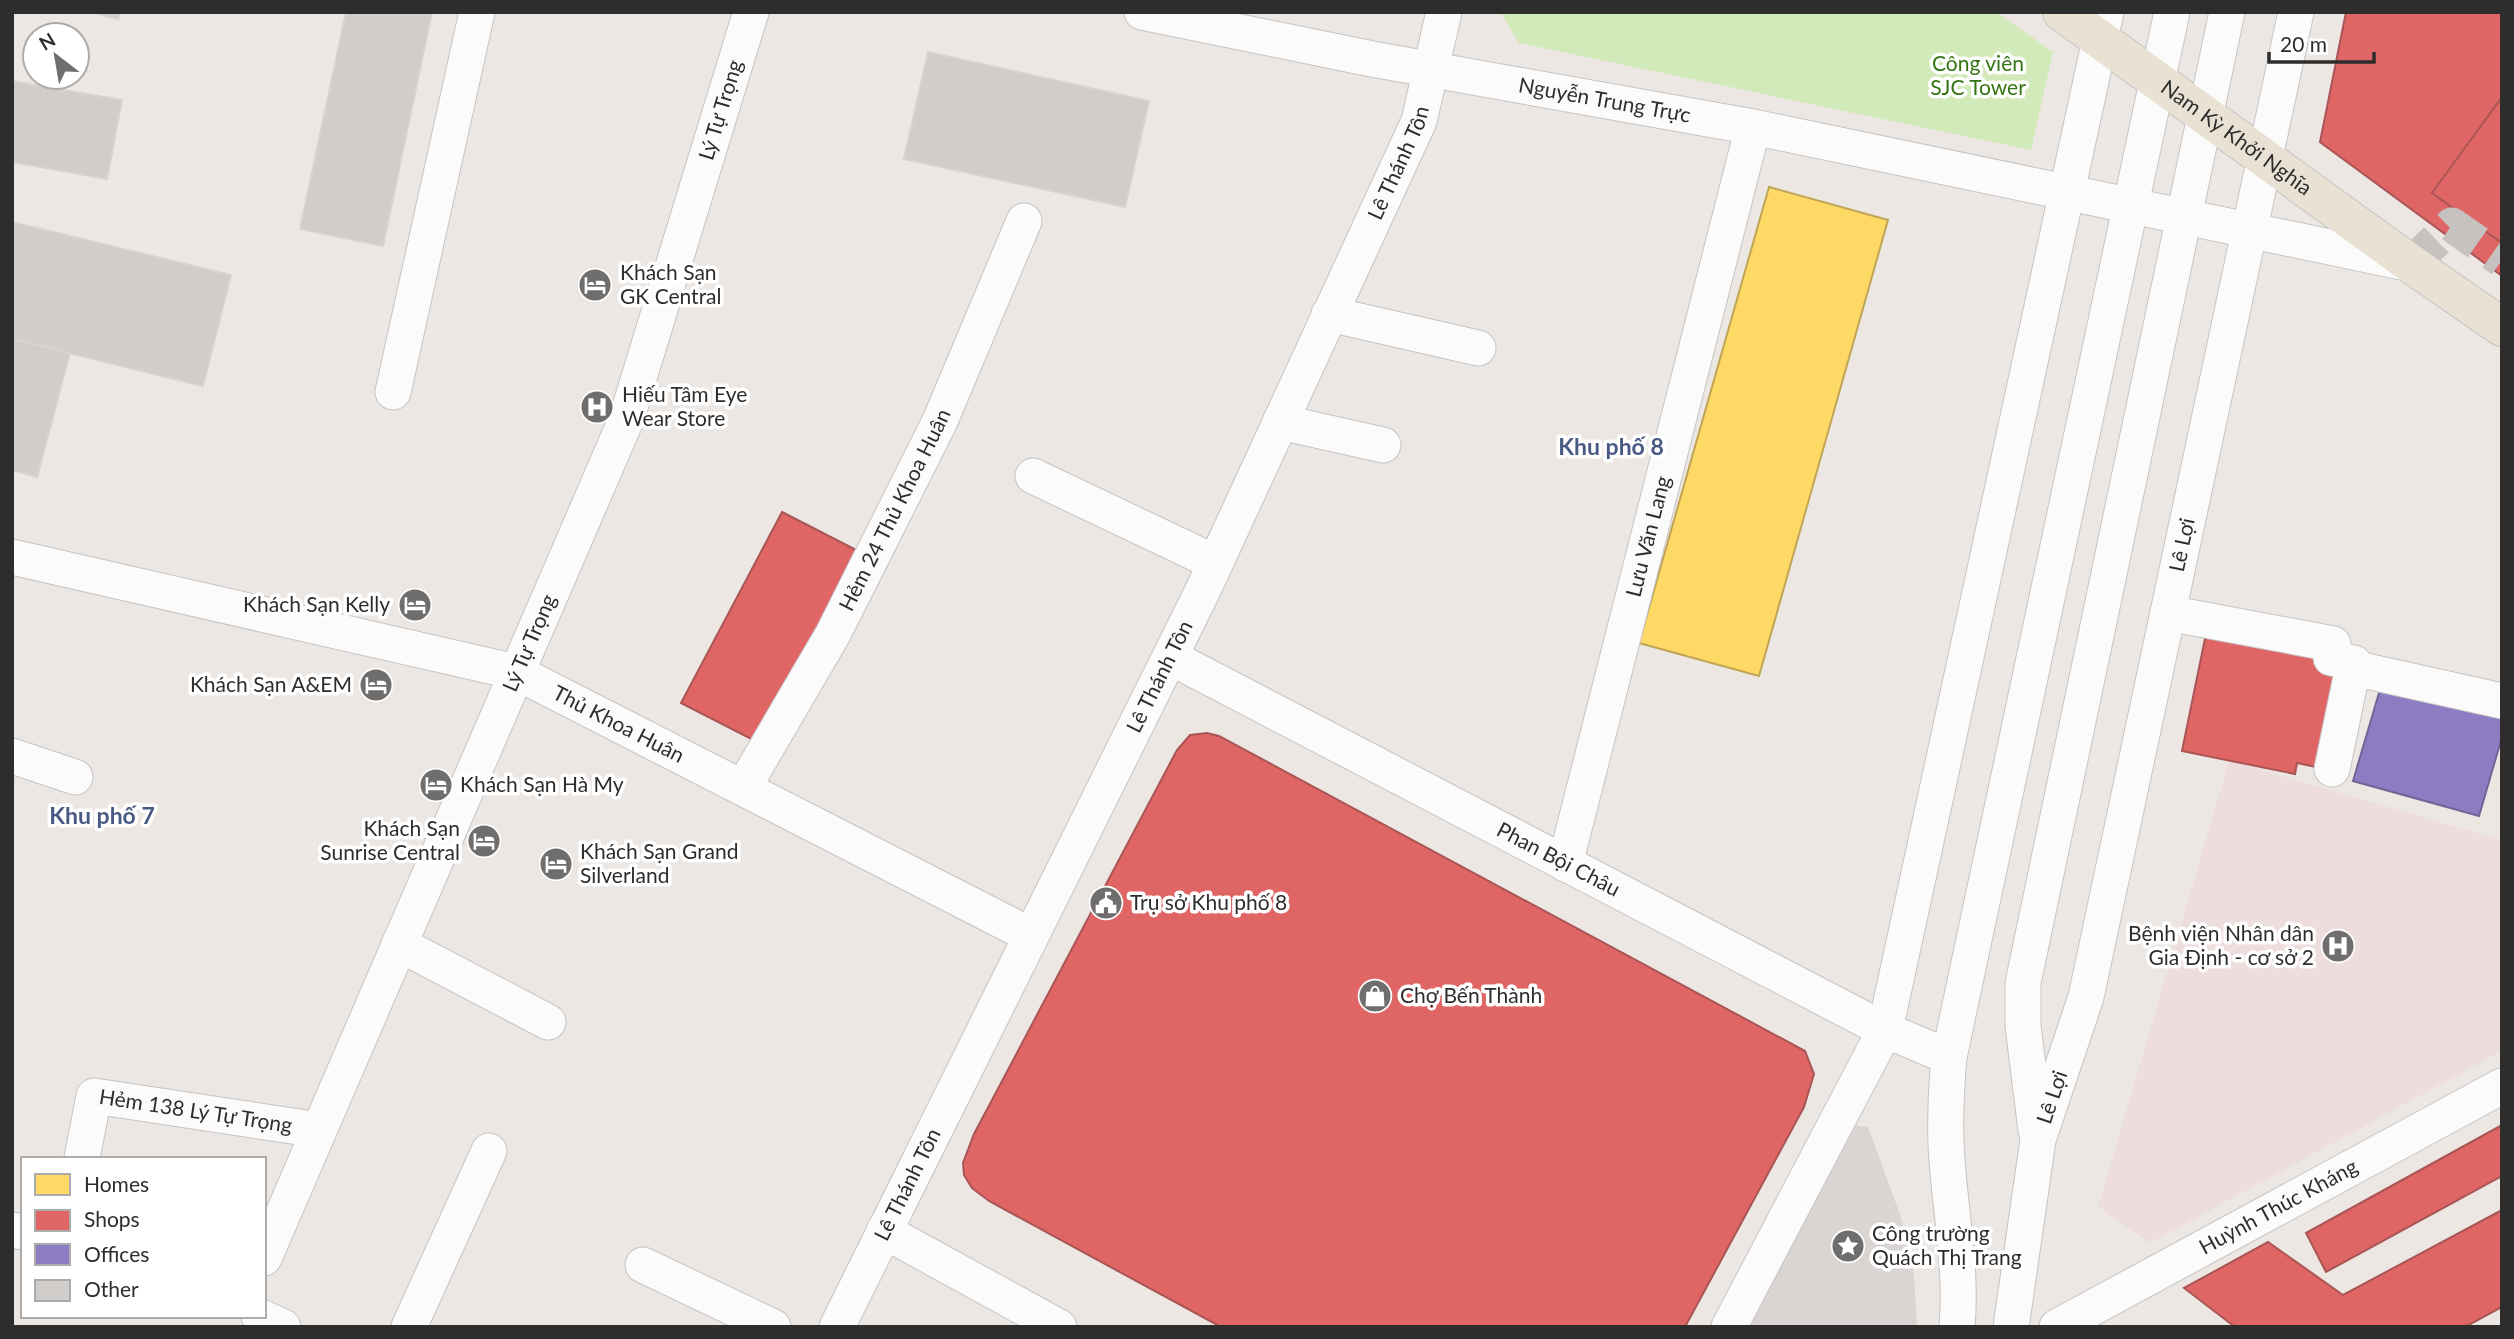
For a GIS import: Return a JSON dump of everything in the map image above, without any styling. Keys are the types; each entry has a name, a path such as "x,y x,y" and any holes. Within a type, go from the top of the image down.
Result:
{"main road":[{"name":"Nam Kỳ Khởi Nghĩa","path":"2062,12 2103,26 2158,82 2502,327"}],"street":[{"path":"393,392 477,12"},
{"name":"Lý Tự Trọng","path":"266,1253 626,420 751,12"},
{"name":"Nguyễn Trung Trực","path":"1142,12 1179,15 1432,69 1753,127 2132,208"},
{"name":"Lê Thánh Tôn","path":"837,1327 1170,657 1419,121 1444,12"},
{"path":"1957,1327 1959,1268 1947,1160 1945,1110 1949,1057 2172,12"},
{"name":"Lê Lợi","path":"2038,1140 2023,1026 2023,983 2227,12"},
{"name":"Lê Lợi","path":"2038,1140 2086,997 2296,12"},
{"path":"1729,1327 1885,1030 2103,26"},
{"name":"Lưu Văn Lang","path":"1565,864 1753,127"},
{"name":"Nam Kỳ Khởi Nghĩa","path":"2132,208 2411,264"},
{"name":"Hẻm 24 Thủ Khoa Huân","path":"743,788 833,634 940,421 1024,221"},
{"path":"1329,314 1478,348"},
{"path":"1280,422 1383,445"},
{"path":"1033,476 1214,562"},
{"name":"Thủ Khoa Huân","path":"12,557 516,672 1030,935"},
{"path":"2168,613 2333,644 2331,658 2354,663 2332,769"},
{"name":"Phan Bội Châu","path":"1170,657 1885,1030 1949,1057"},
{"path":"2353,668 2502,701"},
{"path":"12,756 75,777"},
{"path":"399,944 548,1022"},
{"name":"Huỳnh Thúc Kháng","path":"2057,1327 2502,1086"},
{"name":"Hẻm 138 Lý Tự Trọng","path":"82,1157 94,1096 319,1130"},
{"path":"2011,1327 2038,1140"},
{"path":"409,1327 489,1151"},
{"path":"884,1231 1059,1327"},
{"path":"643,1265 773,1327"},
{"path":"263,1318 283,1327"}],"shaded area":[{"name":"Bệnh viện Nhân dân Gia Định - cơ sở 2","path":"2229,761 2502,840 2502,1051 2150,1243 2098,1207"},
{"name":"Công trường Quách Thị Trang","path":"1854,1125 1868,1127 1901,1217 1914,1275 1917,1327 1745,1327"}],"green space":[{"name":"Công viên SJC Tower","path":"1996,12 2053,52 2031,150 1519,43 1501,13"}],"building: Homes":[{"path":"1769,187 1888,220 1759,676 1639,643"}],"building: Shops":[{"path":"2346,12 2502,12 2502,276 2320,142"},
{"path":"2502,97 2502,243 2432,193"},
{"path":"782,512 862,553 761,744 681,703"},
{"path":"2208,624 2325,647 2342,669 2321,768 2297,763 2295,774 2182,751"},
{"name":"Chợ Bến Thành","path":"1207,733 1219,736 1805,1051 1814,1074 1804,1107 1685,1327 1221,1327 989,1201 972,1188 964,1175 963,1163 974,1134 1177,750 1190,735"},
{"path":"2502,1125 2502,1176 2326,1272 2306,1233"},
{"path":"2502,1210 2502,1307 2465,1327 2235,1327 2184,1288 2268,1242 2343,1295"}],"building: Offices":[{"path":"2384,676 2502,709 2502,737 2479,816 2353,781"}],"building: Other":[{"path":"91,12 120,12 118,19"},
{"path":"346,12 432,12 383,246 300,229"},
{"path":"928,52 1149,101 1125,207 904,159"},
{"path":"12,81 21,83 21,91 70,91 122,100 107,179 12,162"},
{"path":"12,222 231,275 203,386 12,339"},
{"path":"12,339 70,353 37,477 12,470"}],"tunnel":[{"path":"2411,264 2452,225 2502,260"}],"place":[{"name":"Khách Sạn GK Central","path":"595,285"},
{"name":"Hiếu Tâm Eye Wear Store","path":"597,407"},
{"name":"Khách Sạn Kelly","path":"415,605"},
{"name":"Khách Sạn A&EM","path":"376,685"},
{"name":"Khách Sạn Hà My","path":"436,785"},
{"name":"Khách Sạn Sunrise Central","path":"484,841"},
{"name":"Khách Sạn Grand Silverland","path":"556,864"},
{"name":"Trụ sở Khu phố 8","path":"1106,903"},
{"name":"Bệnh viện Nhân dân Gia Định - cơ sở 2","path":"2338,946"},
{"name":"Chợ Bến Thành","path":"1375,996"},
{"name":"Công trường Quách Thị Trang","path":"1848,1246"}],"district":[{"name":"Khu phố 8","path":"1611,447"},
{"name":"Khu phố 7","path":"102,816"}]}
